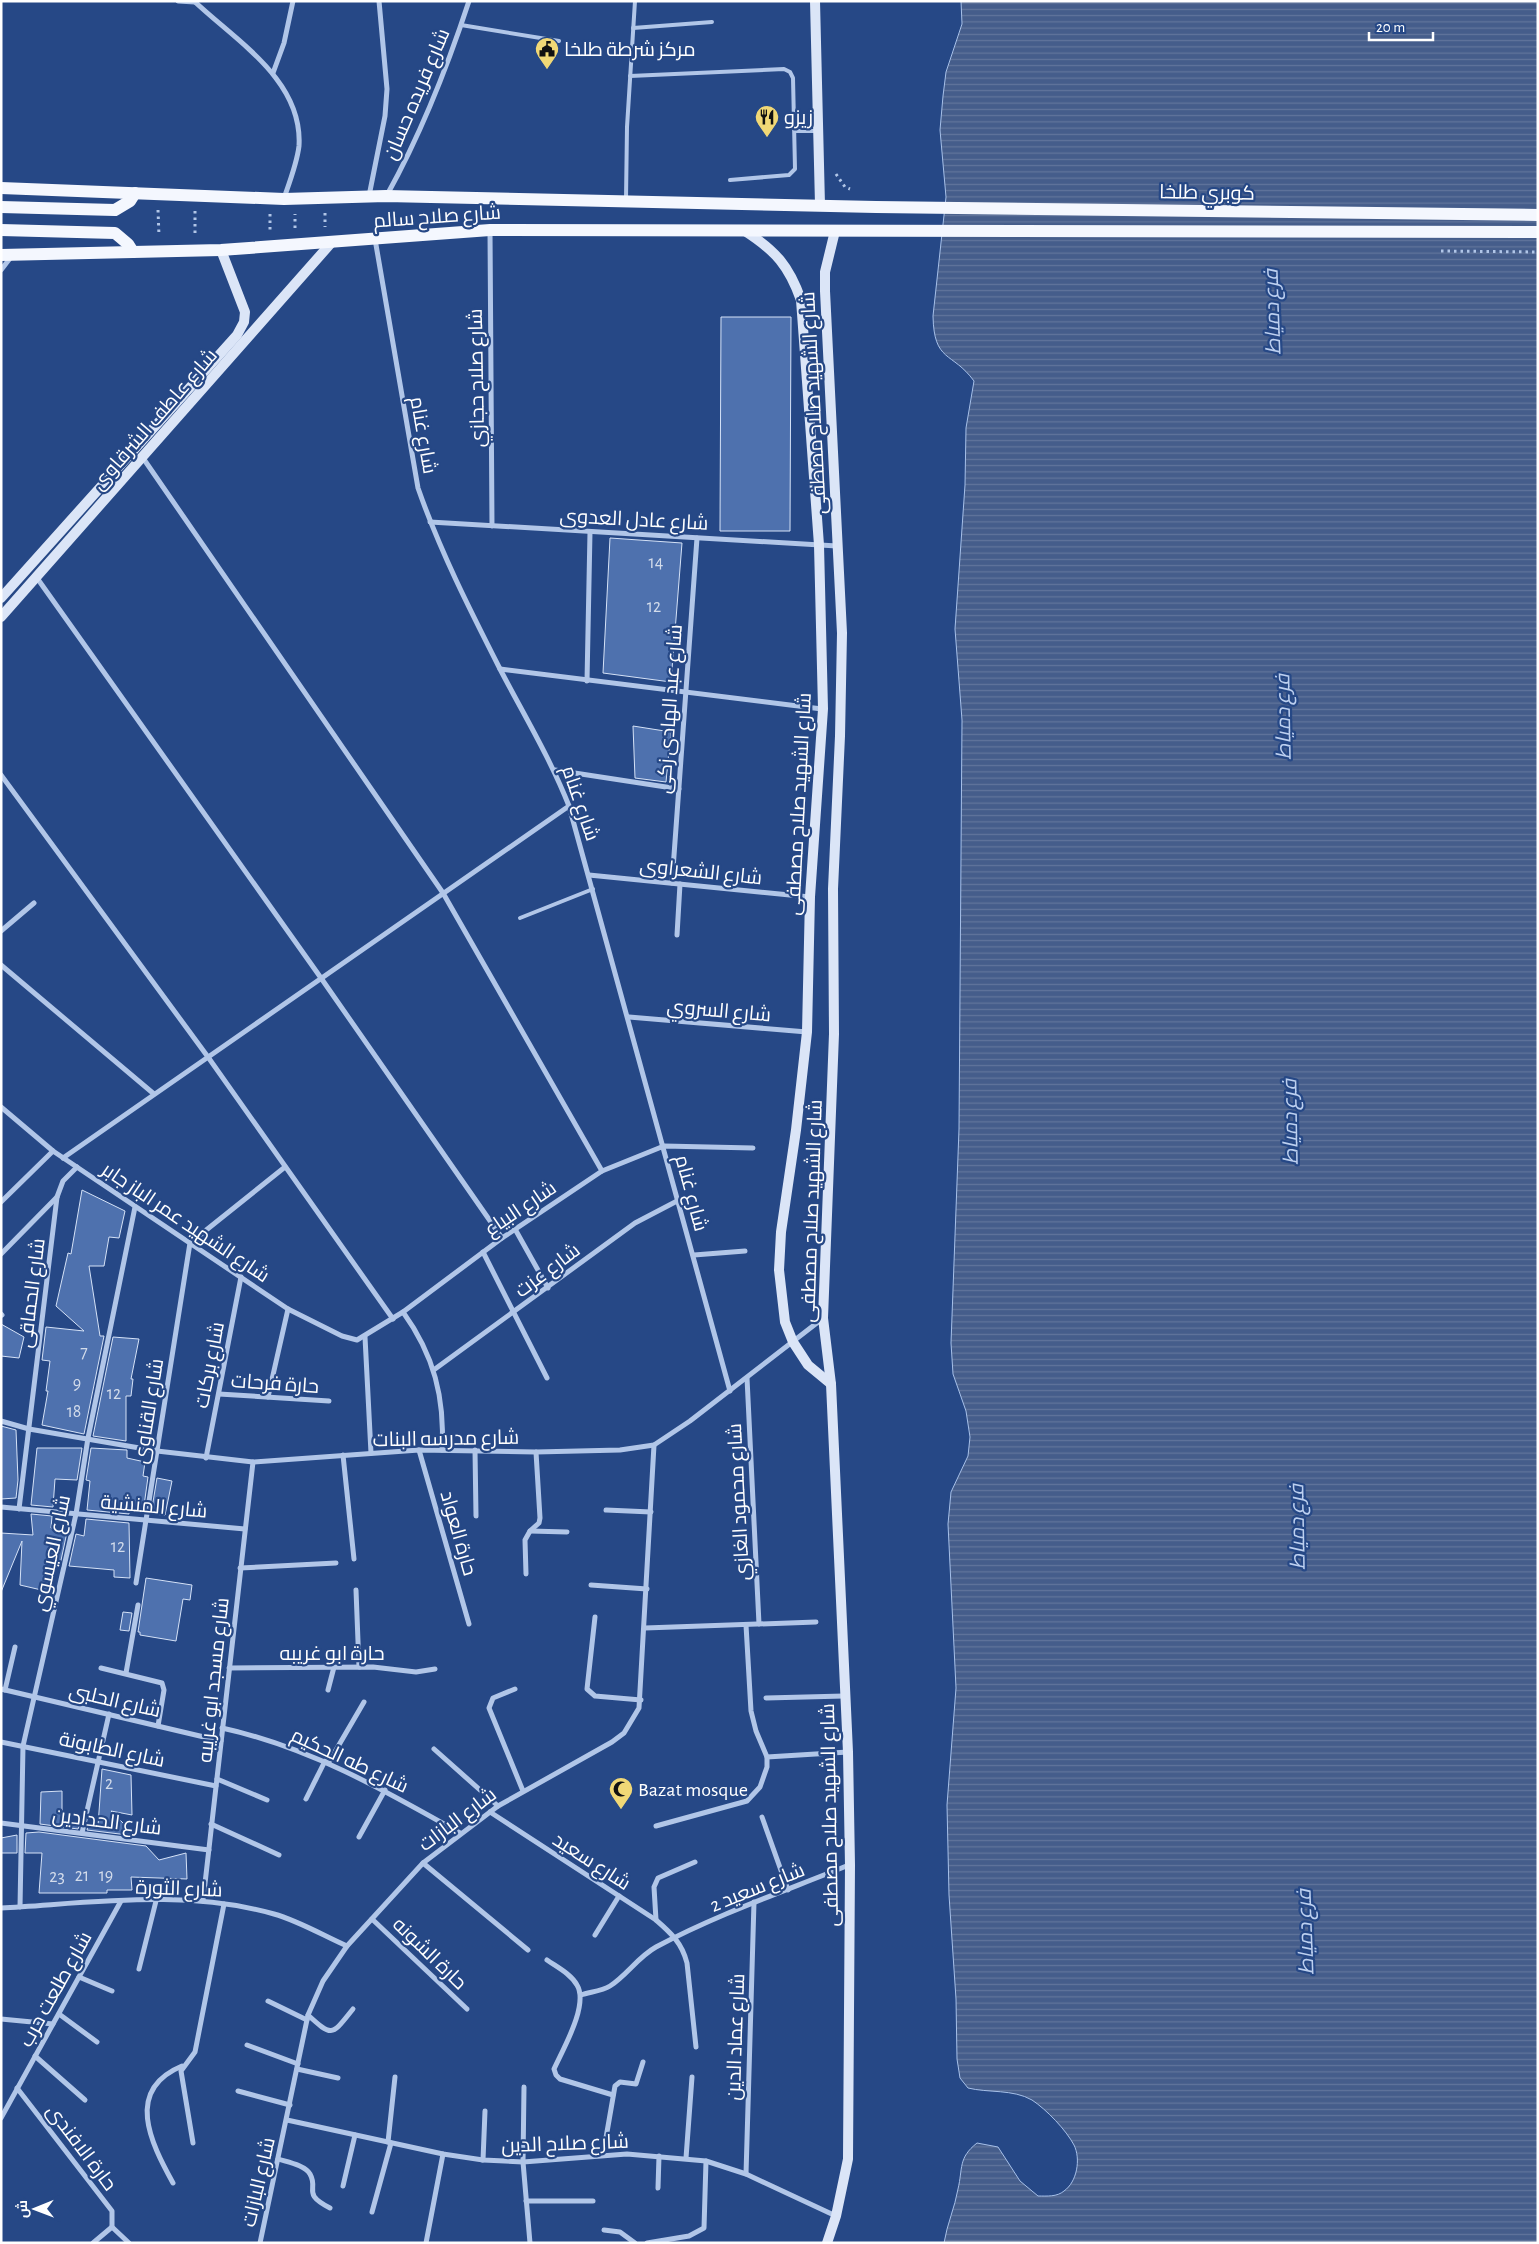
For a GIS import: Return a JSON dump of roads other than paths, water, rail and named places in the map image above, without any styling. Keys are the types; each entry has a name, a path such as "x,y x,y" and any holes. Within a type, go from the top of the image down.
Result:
{"main road":[{"path":"815,1 820,206"},
{"name":"شارع صلاح سالم","path":"1,188 270,198 386,196 876,207"},
{"path":"1,207 115,210 130,201 135,193"},
{"name":"كوبري طلخا","path":"876,207 1538,215"},
{"path":"1,230 116,233 128,244 133,252"},
{"name":"شارع صلاح سالم","path":"7,255 221,250 490,230 876,232"},
{"name":"شارع الشهيد صلاح مصطفى","path":"745,231 780,258 792,276 801,300 819,545 823,709 810,896 807,1032 796,1130 781,1232 779,1270 785,1322 793,1342 808,1365 831,1384"},
{"name":"شارع الشهيد صلاح مصطفى","path":"827,2243 836,2216 848,2159 850,1865 848,1752 831,1384 823,1318 834,1034 833,889 840,736 842,633 825,272 834,231"},
{"name":"كوبري طلخا","path":"876,232 1538,232"},
{"name":"شارع عاطف الشرقاوى","path":"1,617 38,578 143,458 329,242"},
{"name":"شارع عاطف الشرقاوى","path":"1,598 237,335 244,322 244,312 221,250"}],"street":[{"path":"178,1 195,2 273,73 289,98 296,116 299,146 290,198"},
{"path":"273,73 284,43 293,1"},
{"path":"369,196 385,116 386,89 379,1"},
{"name":"شارع فريده حسان","path":"386,196 406,160 428,111 469,1"},
{"name":"شارع صلاح حجازي","path":"490,230 492,526"},
{"name":"شارع غنام","path":"376,239 418,488 430,522 452,572 500,669 554,770 568,806 629,1018 730,1391"},
{"path":"1,270 7,255"},
{"path":"143,458 444,893 602,1170"},
{"name":"شارع عادل العدوى","path":"430,522 837,546"},
{"path":"587,681 590,532"},
{"name":"شارع عبد الهادى زكى","path":"672,883 697,538"},
{"path":"38,578 502,1238"},
{"path":"500,669 823,709"},
{"path":"554,770 679,789"},
{"path":"1,775 208,1057 392,1319"},
{"path":"63,1158 568,806"},
{"name":"شارع الشعراوى","path":"589,875 810,896"},
{"path":"677,935 680,884"},
{"path":"1,931 34,902"},
{"path":"1,964 154,1094"},
{"name":"شارع السروي","path":"629,1018 807,1032"},
{"name":"شارع الشهيد عمر الباز جابر","path":"1,1107 53,1151 288,1309 349,1340 365,1337"},
{"path":"664,1146 753,1148"},
{"name":"شارع البياع","path":"365,1337 403,1312 502,1238 602,1170 664,1146"},
{"path":"1,1202 53,1151"},
{"name":"شارع الحماقى","path":"18,1509 30,1429 57,1197 63,1181 77,1167"},
{"path":"190,1242 285,1167"},
{"path":"1,1254 57,1197"},
{"name":"شارع عزت","path":"435,1369 514,1313 634,1223 679,1200"},
{"name":"شارع العيسوي","path":"20,1907 20,1825 23,1746 76,1514 88,1438 135,1207"},
{"path":"515,1229 548,1288"},
{"name":"شارع القناوى","path":"136,1583 190,1242"},
{"path":"694,1255 745,1251"},
{"path":"484,1252 547,1378"},
{"name":"شارع بركات","path":"206,1458 241,1277"},
{"path":"268,1397 288,1309"},
{"path":"403,1312 420,1336 435,1369 443,1414 442,1450"},
{"name":"شارع مدرسه البنات","path":"1,1421 30,1429 157,1451 253,1462 420,1450 536,1452 620,1450 654,1445 730,1391 823,1318"},
{"path":"365,1337 371,1453"},
{"name":"شارع محمود الغازي","path":"747,1378 759,1624"},
{"name":"حارة فرحات","path":"219,1394 329,1402"},
{"name":"شارع البازات","path":"260,2243 307,2018 322,1981 347,1946 423,1863 498,1806 612,1742 624,1733 639,1708 641,1700 654,1445"},
{"name":"حارة العواد","path":"420,1450 469,1624"},
{"path":"475,1450 476,1516"},
{"path":"526,1574 525,1540 539,1523 540,1518 536,1452"},
{"path":"343,1455 354,1559"},
{"name":"شارع مسجد ابو غريبه","path":"203,1901 253,1462"},
{"name":"شارع المنشية","path":"2,1509 245,1529"},
{"path":"606,1510 651,1512"},
{"path":"530,1532 567,1532"},
{"path":"240,1568 336,1563"},
{"path":"591,1586 647,1589"},
{"path":"356,1590 358,1667"},
{"path":"126,1673 138,1605"},
{"path":"595,1617 588,1689 595,1696 641,1700"},
{"path":"645,1628 816,1622"},
{"path":"656,1826 747,1801 760,1788 767,1767 767,1757 756,1731 751,1711 746,1625"},
{"path":"3,1689 15,1647"},
{"path":"328,1690 334,1667"},
{"name":"حارة ابو غريبه","path":"229,1668 358,1667 416,1672 434,1669"},
{"path":"102,1668 162,1683 164,1690 158,1726"},
{"name":"شارع الحلبى","path":"3,1689 221,1741"},
{"path":"515,1689 493,1698 489,1708 523,1791"},
{"path":"766,1698 844,1696"},
{"path":"306,1799 364,1702"},
{"path":"82,1833 109,1714"},
{"name":"شارع طه الحكيم","path":"222,1728 251,1734 327,1762 385,1790 460,1833"},
{"name":"شارع الطابونة","path":"1,1742 216,1786"},
{"path":"434,1749 498,1806"},
{"path":"767,1757 848,1752"},
{"path":"217,1779 267,1800"},
{"path":"359,1837 385,1790"},
{"name":"شارع سعيد","path":"490,1812 656,1920 676,1937"},
{"path":"762,1817 788,1890"},
{"name":"شارع الحدادين","path":"1,1823 209,1850"},
{"path":"212,1824 279,1855"},
{"path":"656,1920 654,1887 658,1878 695,1862"},
{"path":"423,1863 528,1950"},
{"name":"شارع سعيد 2","path":"581,1995 610,1986 654,1948 676,1937 754,1902 850,1865"},
{"path":"595,1935 619,1896"},
{"name":"شارع الثورة","path":"1,1908 121,1901 203,1901 277,1914 347,1946"},
{"name":"شارع طلعت حرب","path":"1,2118 121,1901"},
{"path":"139,1969 156,1901"},
{"name":"شارع عماد الدين","path":"746,2174 754,1902"},
{"path":"173,2182 158,2156 148,2128 147,2116 153,2088 164,2075 182,2066 195,2052 224,1904"},
{"name":"حارة الشونه","path":"372,1919 467,2009"},
{"path":"676,1937 684,1949 687,1962 696,2047"},
{"path":"547,1960 567,1974 577,1984 581,1995 581,2006 554,2069 556,2075 560,2079 613,2095"},
{"path":"79,1977 112,1991"},
{"path":"268,2001 307,2018 330,2032 336,2030 352,2009"},
{"path":"59,2014 97,2042"},
{"path":"1,2019 53,2024"},
{"path":"247,2045 298,2067 338,2078"},
{"path":"36,2056 86,2100"},
{"path":"603,2155 613,2095 618,2083 634,2085 638,2082 642,2062"},
{"path":"182,2066 180,2076 193,2142"},
{"path":"372,2212 389,2143 394,2077"},
{"path":"686,2158 692,2078"},
{"path":"524,2087 523,2162 530,2243"},
{"name":"حارة الافندى","path":"17,2088 112,2211 112,2227"},
{"path":"238,2092 290,2105"},
{"path":"483,2160 485,2111"},
{"name":"شارع صلاح الدين","path":"287,2120 389,2143 483,2160 523,2162 603,2155 659,2156 706,2161 746,2174 836,2216"},
{"path":"343,2186 355,2135"},
{"path":"426,2243 443,2154"},
{"path":"658,2188 659,2156"},
{"path":"278,2159 303,2168 310,2174 314,2196 318,2202 330,2208"},
{"path":"647,2243 689,2236 704,2228 706,2161"},
{"path":"526,2201 592,2201"},
{"path":"93,2243 112,2227 129,2243"},
{"path":"604,2230 620,2232 635,2243"}],"lane":[{"path":"626,200 634,1"},
{"path":"633,28 712,22"},
{"path":"461,25 559,41"},
{"path":"630,76 787,70 792,75 796,164 793,173 784,176 730,180"},
{"path":"795,131 819,131"},
{"path":"520,918 593,889"}],"water":[{"name":"فرع دمياط","path":"961,1 1538,1 1538,2243 944,2243 957,2196 962,2164 971,2148 977,2143 998,2147 1020,2181 1038,2196 1055,2195 1064,2191 1075,2176 1077,2163 1076,2151 1071,2139 1044,2109 1032,2100 1017,2094 968,2088 960,2078 957,2059 956,1999 949,1895 947,1805 956,1688 948,1524 951,1492 968,1456 970,1437 966,1411 953,1374 951,1343 959,1129 962,720 955,629 965,485 966,428 974,381 941,349 934,331 933,316 946,197 940,130 943,96 946,72 962,24"}],"place":[{"name":"مركز شرطة طلخا","path":"547,70"},
{"name":"زيزو","path":"767,138"},
{"name":"Bazat mosque","path":"621,1810"}]}
